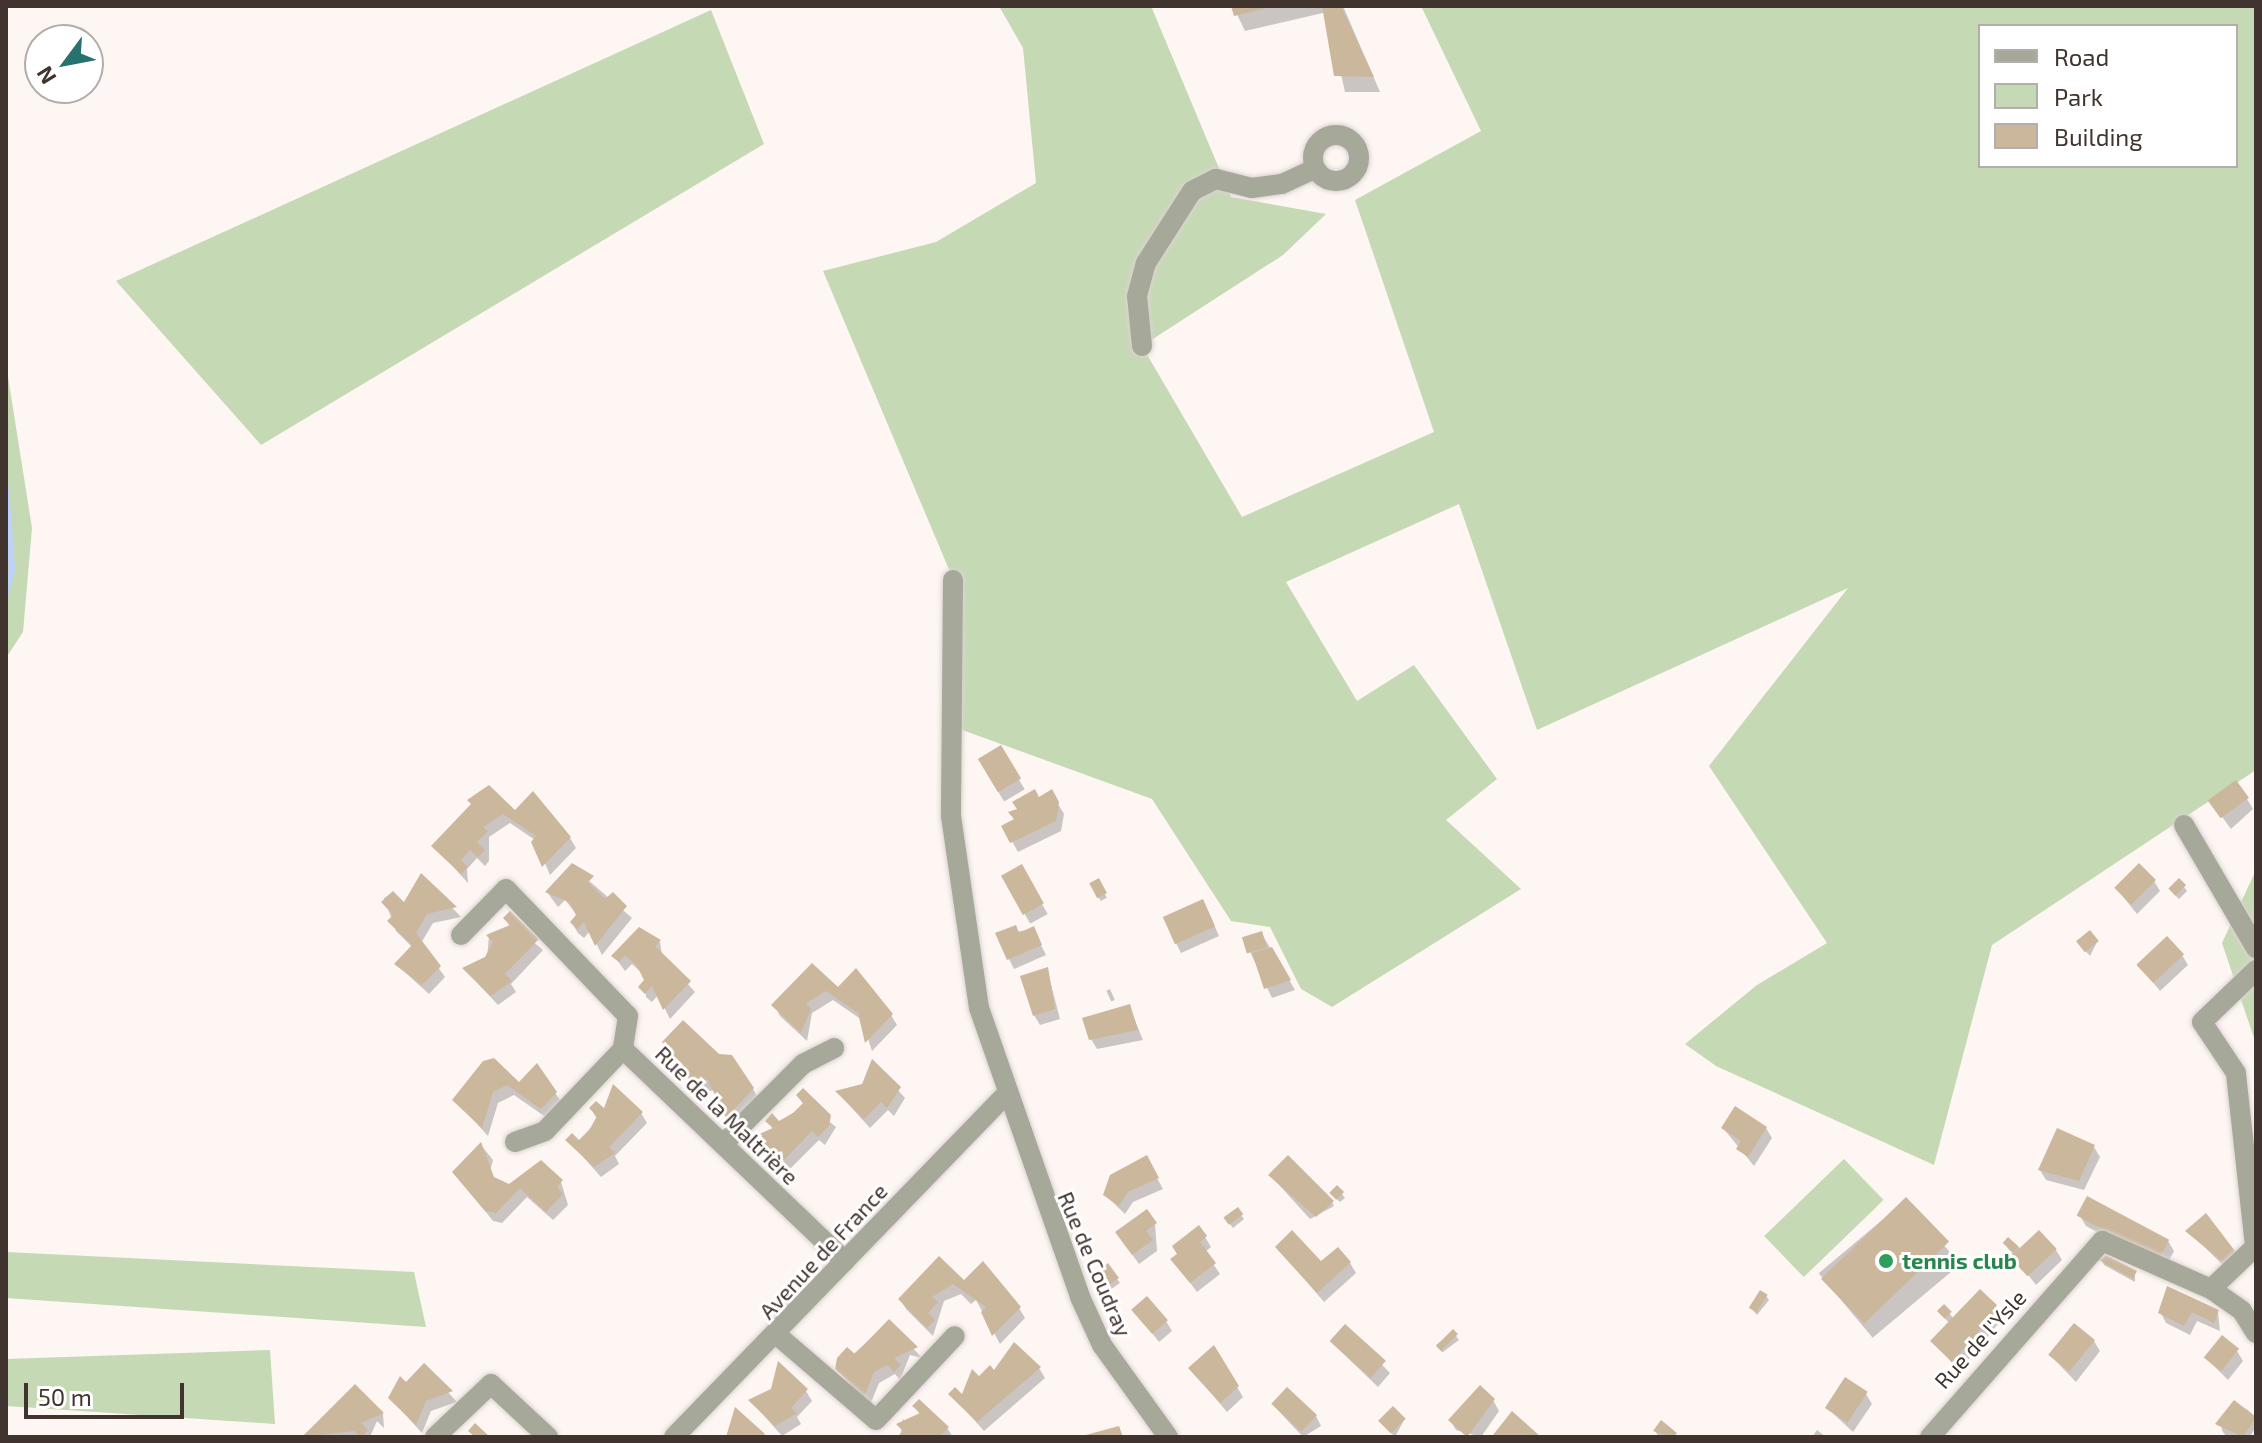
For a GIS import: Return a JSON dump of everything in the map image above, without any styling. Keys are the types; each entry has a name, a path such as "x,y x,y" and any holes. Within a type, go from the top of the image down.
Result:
{"street":[{"path":"1142,346 1137,296 1146,263 1192,191 1216,179 1252,188 1282,184 1314,169"},
{"name":"Rue de Coudray","path":"953,580 951,816 979,1008 1004,1096 1102,1345 1168,1437"},
{"path":"2184,825 2256,948"},
{"name":"Rue de la Maltrière","path":"461,935 506,889 628,1016 623,1049 845,1261"},
{"path":"2256,970 2207,1014 2203,1031 2236,1073 2256,1246 2211,1289 2242,1311 2256,1333"},
{"path":"723,1144 803,1064 834,1048"},
{"path":"515,1142 545,1131 623,1049"},
{"name":"Avenue de France","path":"674,1437 777,1335 1004,1096"},
{"name":"Rue de l'Ysle","path":"1930,1437 2102,1241 2211,1289"},
{"path":"777,1335 876,1420 955,1336"},
{"path":"435,1437 491,1384 548,1437"}],"green space":[{"path":"999,6 1151,6 1231,197 1326,214 1283,255 1142,346 1242,517 1434,432 1355,200 1481,131 1421,6 2256,6 2256,770 1992,945 1934,1165 1716,1066 1685,1044 1757,985 1827,943 1709,766 1848,588 1537,730 1459,504 1286,582 1357,701 1414,665 1497,779 1446,820 1521,889 1332,1007 1301,989 1270,927 1231,921 1152,799 954,727 953,579 823,271 936,242 1036,183 1023,48"},
{"path":"711,10 764,144 261,445 116,281"},
{"path":"6,364 32,528 23,632 6,658"},
{"path":"2256,870 2256,1044 2222,943"},
{"path":"1844,1159 1884,1200 1804,1277 1764,1236"},
{"path":"6,1252 414,1272 426,1327 6,1298"},
{"path":"270,1350 275,1424 6,1406 6,1359"}],"building":[{"path":"1231,6 1274,6 1234,16"},
{"path":"1322,6 1341,6 1374,77 1334,76"},
{"path":"1001,745 1021,778 998,792 978,759"},
{"path":"2236,780 2249,798 2221,818 2208,801"},
{"path":"489,785 515,810 533,791 571,837 542,867 531,842 536,836 503,814 483,827 488,831 477,842 485,850 478,857 470,850 461,860 468,867 461,874 431,846 471,804 467,800"},
{"path":"1035,789 1039,797 1052,789 1059,802 1056,821 1010,843 1001,826 1014,819 1008,812 1017,809 1012,802"},
{"path":"572,863 594,876 588,882 605,899 613,892 627,906 595,946 584,922 577,929 570,922 576,915 569,902 545,892"},
{"path":"2139,863 2156,880 2131,905 2114,888"},
{"path":"1022,864 1044,903 1023,915 1001,876"},
{"path":"421,873 457,907 427,914 416,933 441,966 422,985 394,964 412,945 387,921 393,915 381,902 393,891 404,902"},
{"path":"1099,878 1107,893 1097,898 1089,883"},
{"path":"2179,878 2186,885 2175,896 2168,889"},
{"path":"1203,899 1215,926 1175,944 1163,917"},
{"path":"510,911 539,939 505,974 512,981 491,996 462,968 485,957 493,942 486,935 510,925 503,918"},
{"path":"1016,925 1019,933 1034,926 1042,945 1007,960 995,933"},
{"path":"639,927 661,940 655,946 691,981 663,1010 652,986 645,994 638,987 644,980 637,966 625,955 619,962 611,956"},
{"path":"2090,930 2099,941 2085,952 2076,941"},
{"path":"1262,931 1267,947 1247,953 1242,937"},
{"path":"2167,936 2184,954 2153,983 2136,965"},
{"path":"1272,947 1291,980 1264,989 1252,953"},
{"path":"812,963 838,987 856,968 893,1014 865,1043 858,1013 826,991 806,1003 811,1009 801,1033 771,1005"},
{"path":"1048,967 1055,1009 1033,1016 1020,976"},
{"path":"1130,1004 1138,1030 1089,1040 1082,1018"},
{"path":"683,1020 719,1054 732,1055 754,1088 726,1118 708,1080 691,1084 680,1060 673,1067 666,1060 672,1053 662,1042"},
{"path":"494,1058 519,1082 537,1063 557,1092 541,1109 507,1085 493,1092 482,1128 452,1100 483,1061"},
{"path":"872,1059 901,1087 887,1108 881,1102 864,1119 835,1091 862,1084"},
{"path":"613,1084 643,1112 609,1147 615,1153 594,1167 565,1140 572,1133 579,1140 590,1129 597,1116 589,1108 596,1101 604,1108"},
{"path":"803,1088 831,1115 829,1126 818,1137 812,1131 778,1166 748,1139 773,1128 765,1121 772,1113 779,1121 793,1113 803,1103 796,1095"},
{"path":"1735,1106 1767,1127 1748,1157 1736,1149 1741,1141 1721,1128"},
{"path":"2057,1128 2095,1145 2079,1181 2038,1170"},
{"path":"481,1142 494,1177 509,1184 541,1160 563,1180 557,1187 563,1194 546,1212 520,1188 496,1213 485,1211 452,1172"},
{"path":"1147,1155 1159,1178 1128,1192 1119,1206 1103,1195 1110,1175"},
{"path":"1288,1155 1334,1201 1316,1217 1268,1175"},
{"path":"1337,1185 1344,1192 1336,1200 1329,1193"},
{"path":"2087,1196 2169,1240 2159,1259 2077,1215"},
{"name":"tennis club","path":"1906,1197 1949,1242 1864,1324 1821,1279"},
{"path":"1238,1207 1243,1214 1229,1225 1223,1218"},
{"path":"1147,1209 1157,1223 1146,1231 1153,1240 1132,1255 1115,1232"},
{"path":"2206,1213 2235,1251 2223,1262 2185,1231"},
{"path":"1199,1225 1207,1236 1200,1242 1216,1263 1190,1283 1170,1259 1177,1254 1172,1246"},
{"path":"1292,1230 1321,1261 1338,1247 1351,1262 1317,1293 1275,1247"},
{"path":"2039,1230 2057,1249 2027,1276 2010,1257"},
{"path":"2008,1237 2019,1247 2014,1253 2003,1243"},
{"path":"2106,1255 2137,1271 2133,1279 2099,1260"},
{"path":"939,1256 964,1280 983,1261 1021,1307 992,1336 981,1312 986,1307 953,1284 932,1297 938,1302 928,1313 935,1320 927,1328 898,1299"},
{"path":"1108,1263 1119,1278 1106,1287 1095,1274"},
{"path":"2167,1286 2219,1310 2214,1323 2192,1312 2184,1326 2158,1313"},
{"path":"1980,1289 1999,1307 1952,1362 1930,1341"},
{"path":"1760,1290 1768,1295 1757,1313 1749,1308"},
{"path":"1147,1296 1168,1320 1152,1334 1131,1310"},
{"path":"1944,1304 1952,1312 1945,1319 1937,1311"},
{"path":"889,1319 918,1347 894,1358 901,1365 894,1372 888,1365 874,1372 864,1397 835,1369 837,1358 847,1347 855,1354"},
{"path":"2074,1323 2095,1340 2069,1372 2048,1355"},
{"path":"1345,1324 1386,1361 1370,1378 1330,1341"},
{"path":"1453,1329 1458,1334 1441,1351 1436,1346"},
{"path":"2222,1335 2239,1349 2221,1371 2204,1358"},
{"path":"1014,1342 1041,1367 977,1422 948,1394 955,1387 962,1394 972,1369 979,1376 990,1365 994,1370"},
{"path":"1214,1345 1239,1386 1220,1403 1188,1368"},
{"path":"778,1361 808,1389 791,1408 797,1413 775,1426 748,1400 771,1389"},
{"path":"424,1363 453,1391 426,1401 416,1425 388,1398 400,1376 406,1382"},
{"path":"1845,1377 1868,1392 1847,1423 1825,1408"},
{"path":"355,1384 384,1413 361,1423 368,1430 361,1437 354,1431 302,1437"},
{"path":"1480,1385 1495,1399 1467,1437 1448,1420"},
{"path":"1287,1387 1317,1415 1301,1432 1271,1404"},
{"path":"919,1399 949,1427 939,1437 897,1437 903,1431 896,1424 920,1413 912,1406"},
{"path":"2234,1400 2256,1417 2243,1437 2215,1424"},
{"path":"1393,1406 1406,1419 1391,1434 1378,1421"},
{"path":"735,1407 765,1434 762,1437 726,1437"},
{"path":"1512,1411 1541,1437 1493,1435"},
{"path":"1661,1420 1677,1433 1673,1437 1653,1431"},
{"path":"475,1423 490,1437 475,1437 468,1431"},
{"path":"1119,1426 1123,1437 1082,1437 1082,1436"}],"waterway":[{"path":"6,488 12,570 6,593"}],"place":[{"name":"tennis club","path":"1886,1261"}]}
